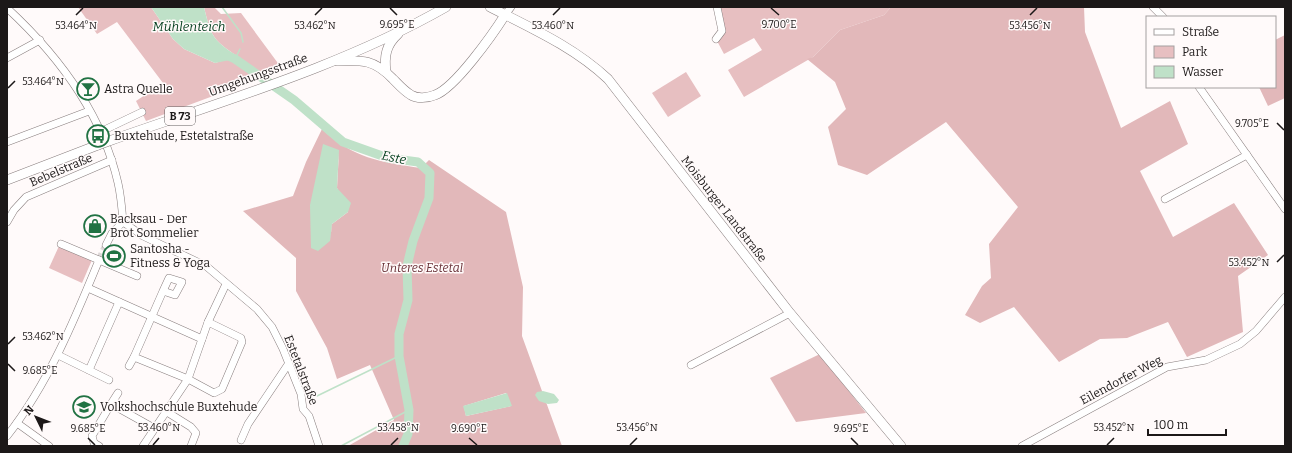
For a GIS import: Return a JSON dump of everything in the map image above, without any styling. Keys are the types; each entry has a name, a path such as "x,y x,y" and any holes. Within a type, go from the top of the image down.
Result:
{"main road":[{"name":"Umgehungsstraße","path":"7,180 98,144 332,61 403,29 446,7"},
{"name":"Moisburger Landstraße","path":"490,7 583,58 608,79 790,313 902,446"},
{"path":"332,61 360,60 371,62 386,72 412,96 424,98 436,95 450,84 484,45 506,15"},
{"path":"386,72 384,56 388,46 403,29"}],"street":[{"path":"506,15 511,7"},
{"path":"716,39 722,31 717,7"},
{"path":"1153,7 1162,16"},
{"path":"7,8 40,40 79,90 112,160 118,183 123,222 112,233 106,245"},
{"path":"7,58 40,40"},
{"path":"1200,88 1285,208"},
{"path":"7,142 89,111"},
{"path":"100,132 142,112"},
{"path":"1165,199 1247,155"},
{"name":"Bebelstraße","path":"7,222 14,210 26,197 112,160"},
{"name":"Estetalstraße","path":"123,222 143,236 206,266 257,309 272,327 289,363 301,394 303,409 309,416 319,446"},
{"path":"61,244 137,276"},
{"path":"7,436 17,423 58,355 99,260"},
{"path":"143,446 188,379 208,322 226,284"},
{"path":"88,288 202,339"},
{"path":"129,366 163,291"},
{"name":"Eilendorfer Weg","path":"1022,446 1167,367 1206,360 1240,344 1256,331 1285,297"},
{"path":"89,370 119,302"},
{"path":"691,365 790,313"},
{"path":"134,357 188,379 214,392 222,389 242,342 241,338 208,322"},
{"path":"58,355 109,380"},
{"path":"242,440 248,424 289,363"},
{"path":"100,446 94,443 92,436 118,393"},
{"path":"111,404 154,428"},
{"path":"167,412 191,427 196,433 191,446"},
{"path":"17,423 49,446"}],"green space":[{"path":"78,7 151,7 173,39 184,49 215,63 237,56 217,41 211,31 204,7 214,7 221,14 241,13 283,70 146,121 136,101 163,83 117,22 97,34"},
{"path":"720,7 891,7 884,15 840,30 813,57 744,97 728,70 762,50 754,38 724,54 716,39 722,31"},
{"path":"891,7 1084,7 1085,32 1121,128 1170,101 1188,144 1140,171 1173,237 1234,203 1268,255 1238,276 1243,332 1187,357 1168,322 1127,338 1100,339 1059,362 1014,307 980,323 965,315 982,286 991,278 989,244 1018,207 946,122 867,175 838,165 828,127 846,109 835,82 807,59 813,57 840,30 884,15"},
{"path":"1285,35 1285,98 1268,106 1259,88 1276,88 1276,40"},
{"path":"686,72 701,96 668,117 652,93"},
{"name":"Unteres Estetal","path":"322,129 333,139 356,153 380,161 421,168 429,160 506,212 523,287 522,336 562,446 348,446 394,420 370,365 337,379 327,348 296,291 296,258 243,211 293,196 306,162","holes":["339,151 337,188 348,212 332,224 330,241","506,393 511,406 466,416 464,406"]},
{"path":"59,246 92,260 82,283 49,268"},
{"path":"820,354 866,413 796,422 770,378"}],"water":[{"name":"Mühlenteich","path":"151,7 204,7 211,31 217,41 237,56 235,59 215,63 184,49 173,39"},
{"path":"323,144 339,150 337,188 351,203 348,212 332,224 330,241 318,251 311,248 310,205"},
{"path":"543,391 554,394 559,400 557,403 548,404 539,401 535,395 537,392"},
{"path":"507,393 512,406 466,416 463,406"}],"waterway":[{"path":"222,7 241,33 243,42"},
{"path":"235,59 240,49"},
{"name":"Este","path":"224,54 235,59 294,100 343,142 388,158 418,162 430,173 429,198 413,241 407,266 408,300 399,334 399,356 409,410 408,434 403,446"},
{"path":"317,396 399,356"},
{"path":"341,446 409,410"}],"tunnel":[{"path":"99,260 106,245"}],"place":[{"name":"Astra Quelle","path":"88,89"},
{"name":"Buxtehude, Estetalstraße","path":"98,136"},
{"name":"Backsau - Der Brot Sommelier","path":"95,226"},
{"name":"Santosha - Fitness & Yoga","path":"114,256"},
{"name":"Volkshochschule Buxtehude","path":"84,407"}]}
